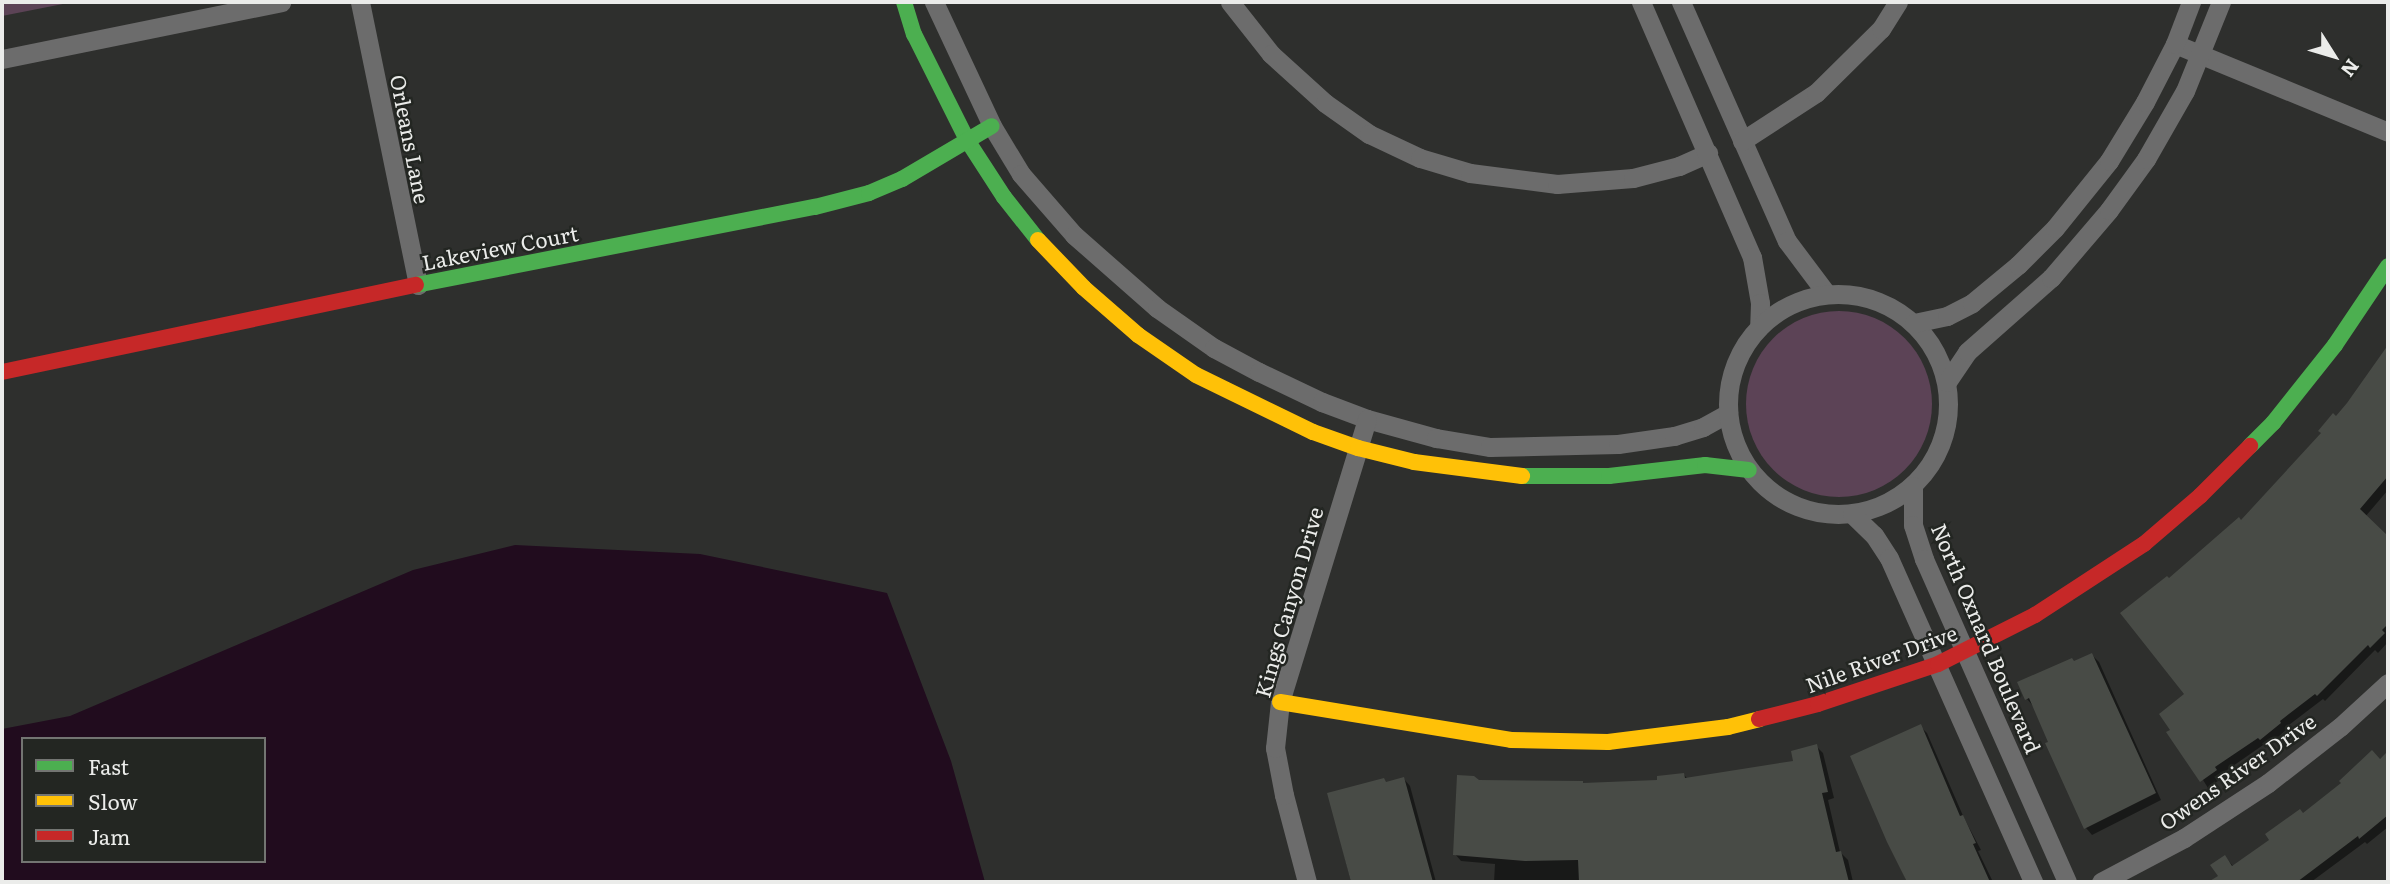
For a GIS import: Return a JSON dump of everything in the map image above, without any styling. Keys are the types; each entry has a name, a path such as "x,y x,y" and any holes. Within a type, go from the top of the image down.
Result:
{"street":[{"path":"2,59 281,2"},
{"name":"Orleans Lane","path":"360,2 418,285"},
{"path":"904,2 914,34 967,140 1004,197 1044,246 1084,288 1138,335 1196,375 1245,401 1358,448 1414,462 1504,475 1609,476 1705,465 1749,470"},
{"path":"934,2 992,125 1021,174 1074,235 1157,308 1214,348 1322,402 1367,419 1436,438 1490,447 1618,444 1674,436 1703,427 1728,413"},
{"path":"1230,2 1270,54 1325,103 1369,134 1420,158 1470,173 1557,184 1633,178 1679,166 1707,153"},
{"path":"1641,2 1752,257 1760,303 1759,327"},
{"path":"1681,2 1787,241 1826,293"},
{"path":"1742,141 1816,93 1881,29 1898,2"},
{"path":"1914,323 1947,316 1972,303 2018,265 2055,229 2109,160 2146,102 2175,44 2191,2"},
{"path":"1947,382 1967,352 2051,278 2109,210 2146,159 2185,91 2221,2"},
{"path":"2175,44 2388,132"},
{"name":"Lakeview Court","path":"2,372 847,198 902,179 992,125"},
{"name":"Nile River Drive","path":"1280,702 1511,740 1608,741 1728,727 1818,704 1938,664 2035,615 2144,544 2200,496 2273,424 2335,345 2388,266"},
{"path":"1826,293 1858,295 1888,305 1914,323 1929,340 1947,382 1948,420 1936,456 1913,486 1894,500 1852,514 1823,514 1794,506 1769,492 1749,470 1734,443 1728,413 1730,382 1741,352 1759,327 1781,310 1826,293"},
{"name":"Kings Canyon Drive","path":"1307,882 1284,795 1275,748 1280,702 1367,419"},
{"name":"North Oxnard Boulevard","path":"1913,486 1913,525 1922,553 2067,882"},
{"path":"1852,514 1874,535 1889,558 2033,882"},
{"name":"Owens River Drive","path":"2101,882 2184,838 2268,783 2340,727 2388,683"}],"shaded area":[{"path":"2,2 73,2 2,16"},
{"path":"1839,311 1874,318 1904,339 1925,369 1932,404 1925,439 1904,469 1874,490 1839,497 1804,490 1774,469 1753,439 1746,404 1753,369 1774,339 1804,318"},
{"path":"515,545 700,554 887,593 951,761 985,882 2,882 2,729 70,716 413,570"}],"building":[{"path":"2388,345 2388,476 2360,509 2388,536 2388,624 2382,630 2385,633 2370,648 2368,645 2317,696 2315,694 2280,721 2281,723 2260,740 2258,738 2215,767 2217,770 2200,782 2166,732 2170,730 2159,714 2184,694 2120,613 2167,576 2169,578 2239,517 2241,520 2321,433 2318,431 2333,413 2336,416 2347,403"},
{"path":"2092,653 2156,793 2084,829 2045,743 2048,742 2029,698 2025,700 2017,682 2072,658 2074,661"},
{"path":"1921,724 1960,816 1963,815 1976,843 1973,844 1990,882 1907,882 1887,842 1850,756"},
{"path":"1817,744 1828,792 1822,793 1836,852 1841,851 1849,882 1579,882 1578,860 1525,861 1453,855 1457,775 1474,776 1479,780 1583,783 1657,780 1657,776 1684,773 1685,778 1793,761 1791,751"},
{"path":"2372,750 2380,759 2388,751 2388,815 2359,839 2358,836 2297,882 2208,882 2218,876 2210,865 2225,855 2232,866 2269,840 2265,834 2300,809 2303,813 2341,783 2339,781"},
{"path":"1404,777 1433,882 1351,882 1327,793 1384,778 1386,782"}],"traffic: fast":[{"path":"904,2 914,34 967,140 1004,197 1038,240"},
{"path":"416,285 815,207 869,193 902,179 992,126"},
{"path":"2250,446 2273,423 2335,345 2388,266"},
{"path":"1522,476 1609,476 1705,465 1749,470"}],"traffic: slow":[{"path":"1038,240 1084,288 1138,335 1196,375 1313,432 1358,448 1414,462 1522,476"},
{"path":"1280,702 1511,740 1608,742 1728,727 1759,719"}],"traffic: jam":[{"path":"2,372 416,285"},
{"path":"1759,719 1818,704 1938,664 2035,615 2144,544 2200,496 2250,446"}]}
